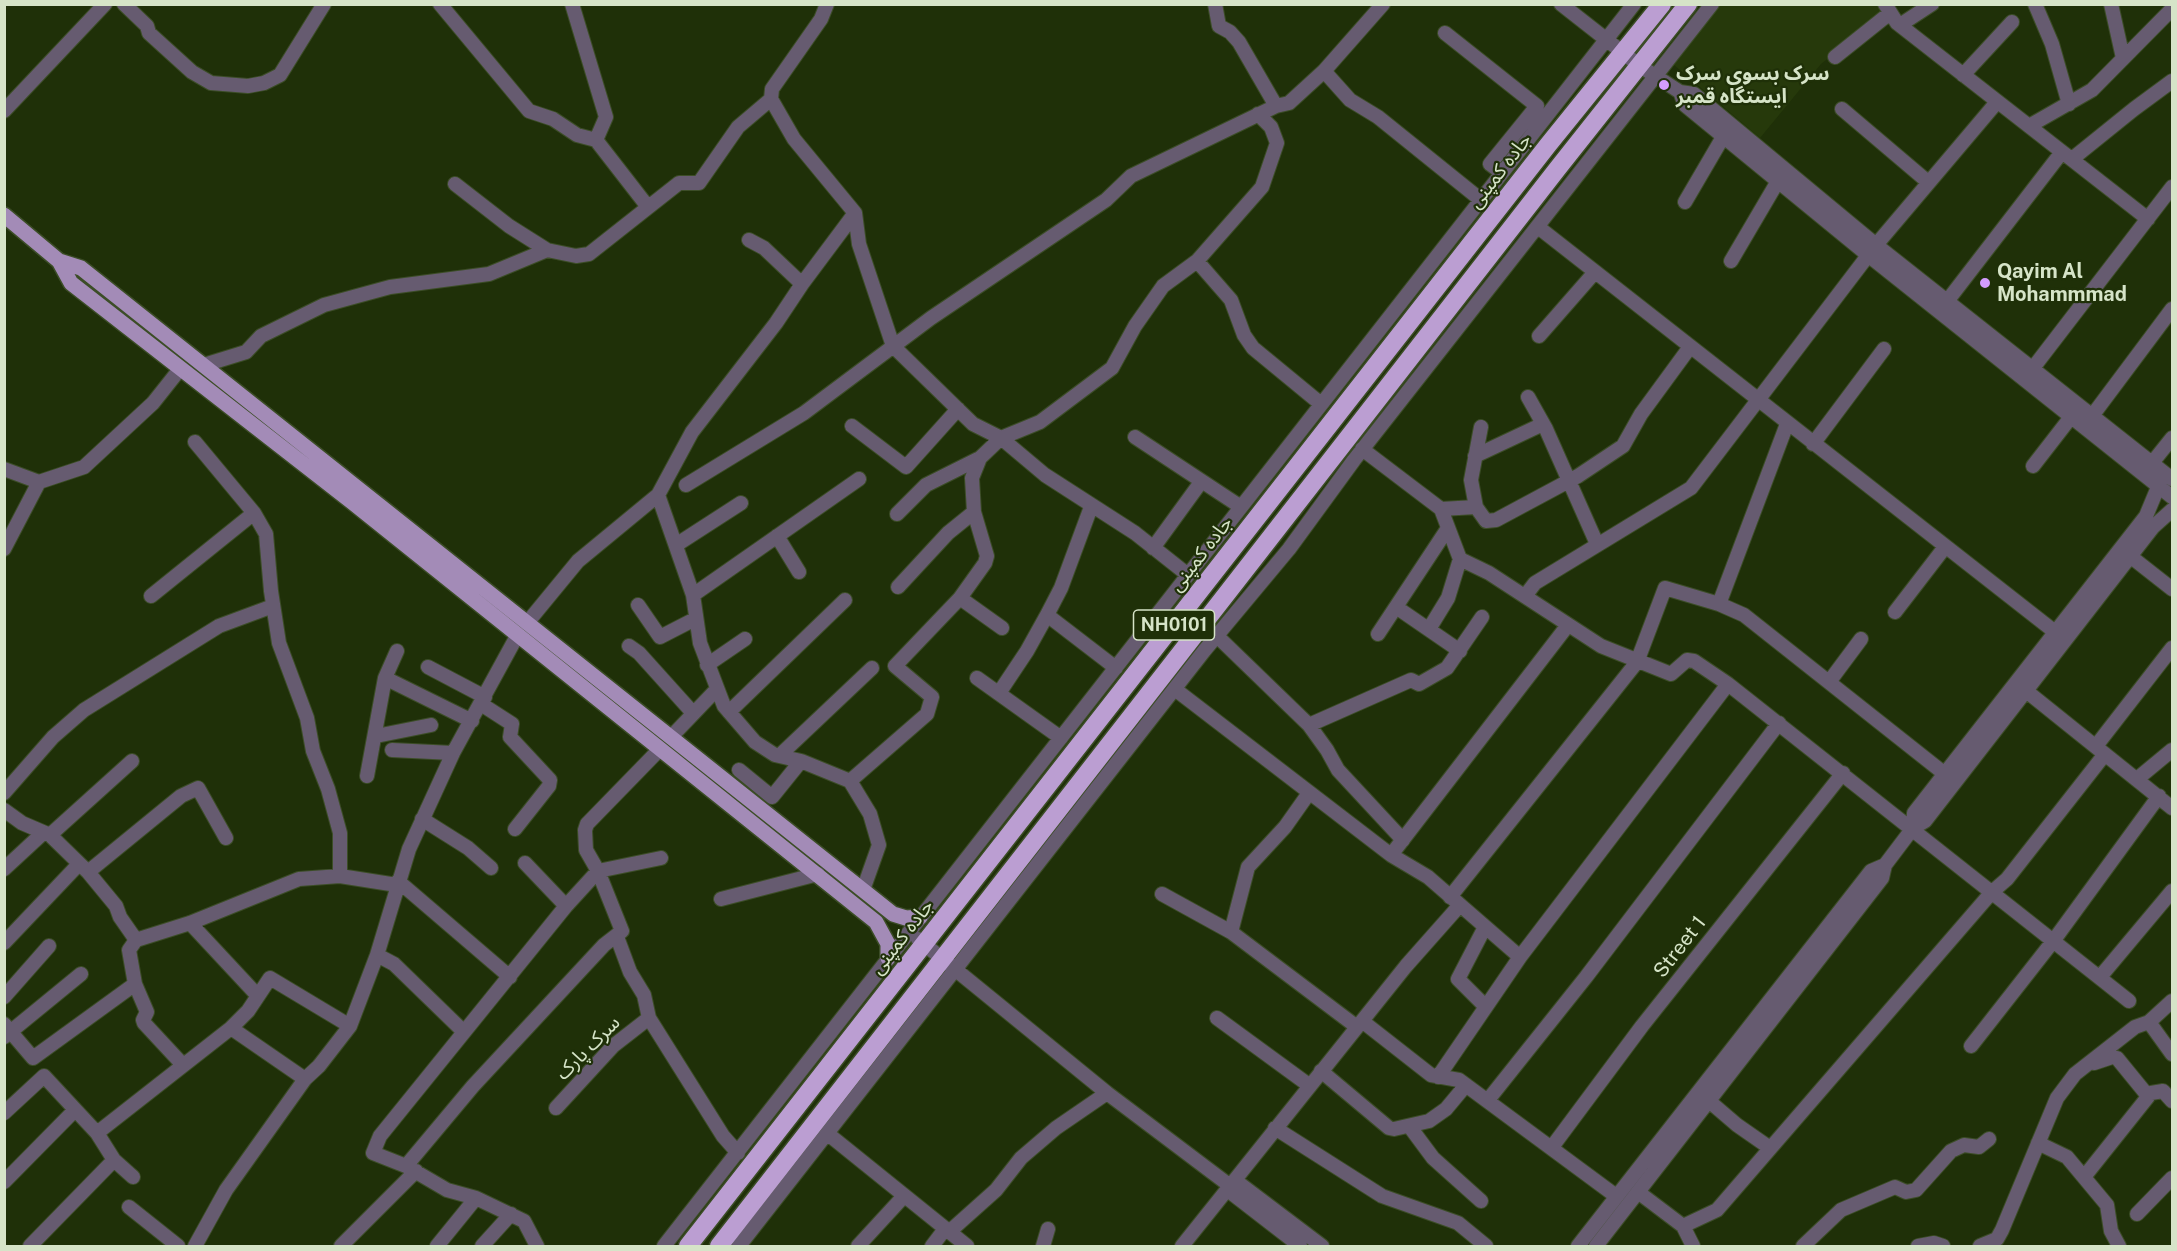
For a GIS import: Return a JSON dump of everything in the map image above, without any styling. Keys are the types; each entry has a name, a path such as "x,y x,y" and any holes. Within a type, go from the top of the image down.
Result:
{"highway":[{"name":"جاده کمپنی","path":"688,1246 782,1110 925,945 1548,145 1662,4"},
{"name":"NH0101","path":"718,1246 950,965 1558,168 1648,71 1688,4"}],"main road":[{"path":"4,215 59,261 71,283 343,495 484,600 527,623 893,914 906,918 920,917"},
{"path":"59,261 81,268 204,365 484,600 517,636 876,922 888,944 888,958"}],"street":[{"path":"4,111 105,4"},
{"path":"124,4 147,26 149,33 192,72 210,83 248,86 264,83 280,75 324,4"},
{"path":"440,4 529,111 553,119 577,135 596,140 648,207"},
{"path":"572,4 606,117 596,140"},
{"path":"827,4 822,19 772,89 771,99 794,139 855,213 859,244 893,346 973,424 1001,438 1045,475 1154,548 1188,575"},
{"path":"1215,4 1219,26 1230,32 1239,42 1276,106"},
{"path":"686,485 804,413 893,346 1106,200 1131,176 1258,114 1289,103 1324,71 1383,4"},
{"path":"1561,4 1648,71 1680,92 1694,94 1872,250 2071,417 2165,479"},
{"path":"664,1246 738,1153 782,1110 888,958 1634,4"},
{"path":"740,1246 828,1134 950,965 1289,549 1362,449 1538,227 1648,71 1712,4"},
{"path":"1900,25 1932,4"},
{"path":"2036,4 2052,44 2069,104"},
{"path":"2110,4 2123,57"},
{"path":"2158,4 2160,21"},
{"path":"1835,57 1888,9 1900,25 2148,219"},
{"path":"2029,126 2092,90 2172,9"},
{"path":"1963,75 2012,22"},
{"path":"1444,33 1537,106 1490,164 1502,173"},
{"path":"1324,71 1350,100 1378,117 1481,200"},
{"path":"1948,300 2067,155 2172,81"},
{"path":"1680,92 1686,105 1778,181 1872,250 1948,300 2152,463 2165,479 2172,497"},
{"path":"455,184 509,226 547,250 576,256 589,254 679,183 699,183 738,127 771,99"},
{"path":"1525,596 1535,583 1690,488 1872,250 1996,102"},
{"path":"1842,109 1928,182"},
{"path":"897,514 926,485 980,458 1001,438 1040,422 1112,368 1135,326 1163,286 1197,261 1262,187 1277,143 1271,127 1258,114"},
{"path":"1684,202 1724,137"},
{"path":"1731,261 1778,181"},
{"path":"2033,369 2172,187"},
{"path":"527,623 578,561 658,495 692,432 777,323 802,284 855,213"},
{"path":"1538,227 2060,636"},
{"path":"749,240 764,248 802,284"},
{"path":"204,365 246,352 261,336 324,305 390,287 489,274 547,250"},
{"path":"1197,261 1231,300 1244,335 1253,348 1321,404"},
{"path":"1539,336 1596,272"},
{"path":"2092,416 2172,309"},
{"path":"1481,427 1470,480 1476,507 1486,521 1496,520 1569,481 1623,446 1641,414 1690,347"},
{"path":"1813,444 1884,349"},
{"path":"4,469 39,482 84,466 153,403 180,369"},
{"path":"1528,397 1543,424 1597,544"},
{"path":"852,426 906,467 958,409"},
{"path":"2033,466 2071,417"},
{"path":"1475,456 1543,424"},
{"path":"1719,604 1787,424"},
{"path":"1135,437 1241,507"},
{"path":"2152,463 2172,438"},
{"path":"195,441 254,513 266,534 279,643 307,718 313,752 328,789 340,832 340,876"},
{"path":"1362,449 1442,509 1460,559 1448,598 1429,629"},
{"path":"850,781 927,714 932,697 894,666 960,598 973,582 987,556 974,512 972,478 980,458"},
{"path":"693,595 858,479"},
{"path":"1596,1246 1882,879 1885,865 1913,828 1925,821 1949,778 2060,636 2146,516 2165,479"},
{"path":"4,549 39,482"},
{"path":"1154,548 1201,482"},
{"path":"658,495 693,595 695,619 707,665 716,690 729,712 755,742 779,756 801,761 850,781 870,814 879,845 863,890"},
{"path":"676,545 741,503"},
{"path":"999,693 1027,651 1061,588 1091,507"},
{"path":"1442,509 1476,507"},
{"path":"1949,778 2025,690 2060,636 2153,527 2172,510"},
{"path":"898,587 948,533 974,512"},
{"path":"151,596 254,513"},
{"path":"1378,634 1448,528"},
{"path":"777,537 799,572"},
{"path":"1895,612 1945,547"},
{"path":"2130,556 2172,589"},
{"path":"1460,559 1490,573 1601,646 1671,674 1687,660 1694,662 1728,684 2129,1001"},
{"path":"1182,1246 1360,1024 1637,662 1665,588 1719,604 1744,615 1949,778"},
{"path":"960,598 1002,628"},
{"path":"729,712 845,600"},
{"path":"639,605 660,637 695,619"},
{"path":"4,793 53,737 84,710 219,626 273,606"},
{"path":"1396,607 1460,651"},
{"path":"1047,615 1116,668"},
{"path":"1309,725 1411,680 1419,684 1448,668 1482,616"},
{"path":"1391,855 1568,626"},
{"path":"195,1246 226,1190 305,1079 319,1066 350,1026 377,955 397,883 422,819 453,753 517,636"},
{"path":"1217,636 1309,725 1338,770 1403,840"},
{"path":"707,665 745,639"},
{"path":"1829,682 1861,639"},
{"path":"629,646 639,653 693,713"},
{"path":"1683,1226 1717,1210 1992,892 2007,879 2172,648"},
{"path":"367,776 385,678 397,651"},
{"path":"428,667 483,700 512,724 510,737 550,780 549,786 515,829"},
{"path":"779,756 872,668"},
{"path":"385,678 472,721"},
{"path":"977,678 1060,738"},
{"path":"1438,1077 1520,957 1728,684"},
{"path":"671,737 716,690"},
{"path":"1176,690 1391,855 1428,877 1520,957"},
{"path":"2025,690 2172,808"},
{"path":"1488,1100 1586,977 1779,723"},
{"path":"376,736 431,725"},
{"path":"341,1246 411,1169 473,1086 604,945 622,931 598,871 586,850 587,824 660,749"},
{"path":"392,750 453,753"},
{"path":"2137,779 2172,750"},
{"path":"4,868 132,761"},
{"path":"739,770 772,797 801,761"},
{"name":"Street 1","path":"1552,1147 1642,1026 1843,773"},
{"path":"4,943 84,868 181,796 198,788 226,838"},
{"path":"1231,932 1248,867 1285,827 1309,793"},
{"path":"1971,1046 2054,940 2158,796"},
{"path":"4,810 46,834 84,868 116,906 120,917 136,940"},
{"path":"422,819 468,848 491,867"},
{"path":"537,1246 524,1221 477,1198 447,1190 411,1169 373,1153 380,1136 566,906 598,871 661,858"},
{"path":"525,863 566,906"},
{"path":"1578,1246 1872,871 1885,865"},
{"path":"721,899 818,874"},
{"path":"183,1065 144,1023 147,1012 135,984 129,950 136,940 190,922 298,879 319,875 397,883 510,977"},
{"path":"2100,977 2172,891"},
{"path":"1162,894 1231,932 1414,1064 1438,1077 1459,1080 1616,1196"},
{"path":"190,922 258,996"},
{"path":"1485,927 1458,979 1485,1006"},
{"path":"909,932 1107,1093 1229,1185 1234,1195 1300,1246"},
{"path":"617,936 630,972 644,995 649,1018 723,1136 738,1153"},
{"path":"4,997 49,945"},
{"path":"377,955 393,964 464,1032"},
{"path":"81,974 7,1031 33,1058 135,984"},
{"path":"96,1133 231,1028 248,1011 270,978 350,1026"},
{"path":"1980,1246 1996,1239 2002,1230 2057,1098 2084,1066 2135,1027 2149,1022 2172,1001"},
{"name":"سرک پارک","path":"556,1108 613,1046 649,1018"},
{"path":"1217,1018 1310,1086"},
{"path":"2149,1022 2172,1054"},
{"path":"231,1028 305,1079"},
{"path":"2084,1066 2115,1056 2148,1096"},
{"path":"1321,1071 1389,1128 1410,1127 1429,1121 1446,1110 1466,1085"},
{"path":"4,1113 44,1076 96,1133 114,1160 133,1177"},
{"path":"2084,1177 2148,1096 2159,1090 2172,1101"},
{"path":"932,1246 947,1230 996,1190 1021,1158 1056,1128 1107,1093"},
{"path":"1709,1101 1737,1125 1770,1148"},
{"path":"4,1182 75,1110"},
{"path":"1410,1127 1433,1158 1481,1202"},
{"path":"1275,1128 1382,1196 1458,1223 1486,1246"},
{"path":"828,1134 967,1246"},
{"path":"1803,1246 1841,1210 1895,1187 1906,1192 1916,1190 1951,1151 1964,1145 1979,1147 1989,1139"},
{"path":"2038,1143 2067,1157 2110,1209 2111,1231 2119,1246"},
{"path":"30,1246 114,1160"},
{"path":"2138,1214 2172,1178"},
{"path":"1229,1185 1240,1184 1322,1246"},
{"path":"1638,1192 1683,1226 1693,1246"},
{"path":"858,1246 904,1196"},
{"path":"437,1246 477,1198"},
{"path":"129,1207 178,1246"},
{"path":"482,1246 511,1214"},
{"path":"1043,1246 1048,1229"},
{"path":"1918,1246 1934,1243 1943,1246"}],"shaded area":[{"path":"1882,4 1886,12 1821,64 1760,138 1674,65 1720,5"}],"place":[{"name":"سرک بسوی سرک ایستگاه قمبر","path":"1664,85"},
{"name":"Qayim Al Mohammmad","path":"1985,283"}]}
